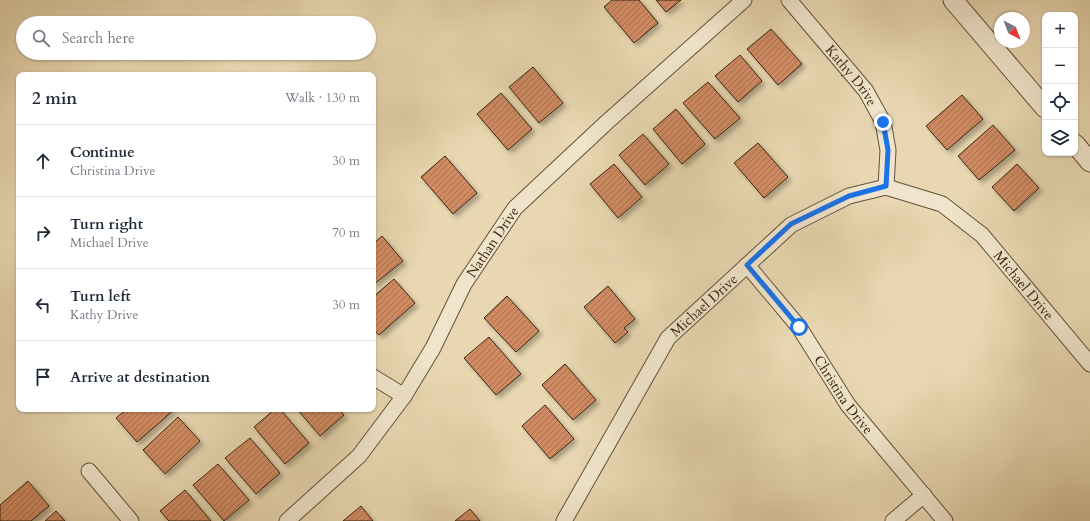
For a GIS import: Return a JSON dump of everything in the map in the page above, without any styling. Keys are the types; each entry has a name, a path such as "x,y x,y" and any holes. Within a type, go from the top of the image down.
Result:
{"street":[{"name":"Nathan Drive","path":"287,521 359,456 404,396 433,348 464,284 515,208 612,116 744,0"},
{"name":"Kathy Drive","path":"789,0 866,91 883,122 888,150 886,186"},
{"path":"953,0 1042,104"},
{"path":"1078,148 1090,162"},
{"name":"Michael Drive","path":"564,521 668,338 791,224 849,196 886,186 942,204 982,235 1090,364"},
{"name":"Christina Drive","path":"747,265 799,327 848,405 945,521"},
{"path":"376,379 404,396"},
{"path":"89,471 131,521"},
{"path":"893,521 924,495"}],"building":[{"path":"612,0 639,0 658,23 634,43 604,7"},
{"path":"656,0 681,0 666,12"},
{"path":"771,29 802,64 778,85 747,49"},
{"path":"740,55 762,81 738,102 715,76"},
{"path":"533,67 563,103 539,123 509,87"},
{"path":"708,82 740,118 715,139 683,103"},
{"path":"501,93 532,129 508,150 477,114"},
{"path":"962,95 983,119 947,150 926,126"},
{"path":"676,109 705,144 682,164 653,129"},
{"path":"993,125 1015,150 979,180 958,156"},
{"path":"643,134 669,164 645,185 619,155"},
{"path":"758,143 788,177 764,198 734,163"},
{"path":"445,156 477,193 453,214 421,177"},
{"path":"614,164 642,197 618,218 590,184"},
{"path":"1017,164 1039,188 1014,211 992,187"},
{"path":"382,236 403,261 376,283 376,241"},
{"path":"394,279 415,303 379,335 376,332 376,294"},
{"path":"608,286 635,319 624,328 628,332 615,343 584,307"},
{"path":"507,296 539,331 516,352 484,318"},
{"path":"489,337 521,374 496,395 464,358"},
{"path":"565,364 596,400 573,420 542,385"},
{"path":"545,405 574,439 550,459 522,426"},
{"path":"123,412 172,412 137,442 116,418"},
{"path":"272,412 283,412 309,443 285,464 254,427"},
{"path":"300,412 341,412 344,415 320,436"},
{"path":"178,417 200,441 165,474 143,450"},
{"path":"250,438 280,473 256,494 225,458"},
{"path":"218,464 249,500 224,521 193,485"},
{"path":"28,481 49,506 31,521 0,521 0,505"},
{"path":"185,490 211,521 169,521 160,511"},
{"path":"361,506 373,521 343,521"},
{"path":"470,509 480,521 455,521"},
{"path":"56,511 65,521 45,521"}],"route":[{"path":"799,327 747,265 791,224 849,196 886,186 888,150 883,122"}]}
